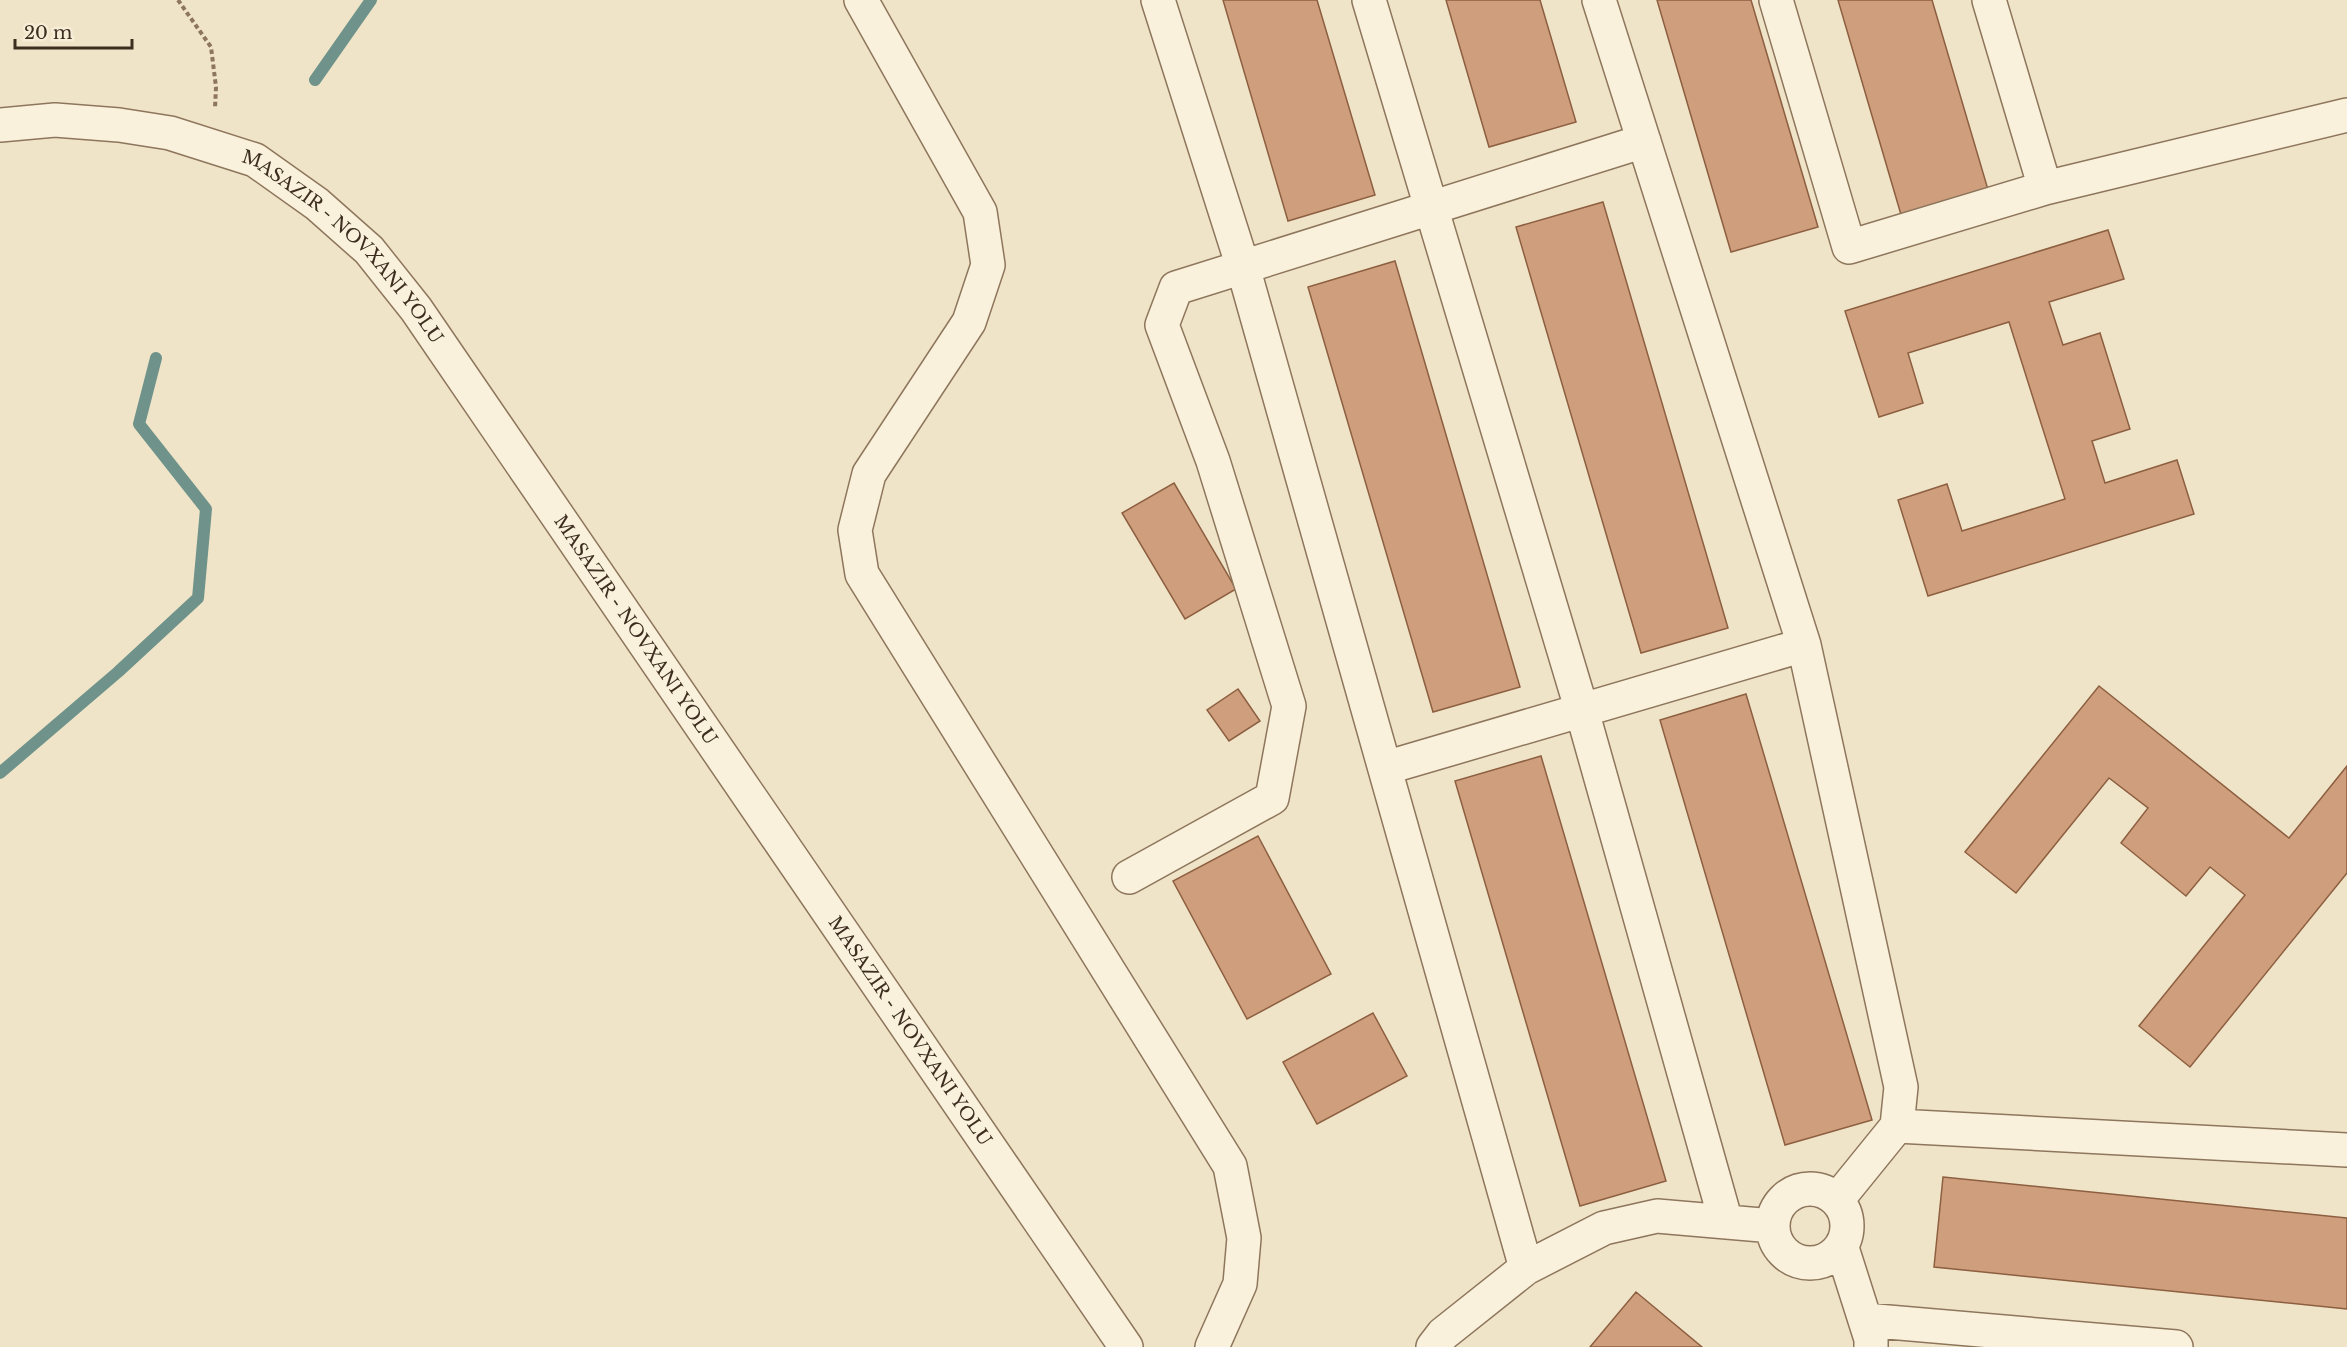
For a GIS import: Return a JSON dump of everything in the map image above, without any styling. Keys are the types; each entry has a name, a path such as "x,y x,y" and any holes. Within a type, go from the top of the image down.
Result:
{"street":[{"path":"861,0 980,212 988,265 969,321 869,474 855,530 862,574 1230,1166 1244,1238 1240,1284 1212,1347"},
{"path":"1158,0 1243,267 1526,1268"},
{"path":"1369,0 1582,711 1726,1222"},
{"path":"1599,0 1804,645 1901,1087 1897,1126 1838,1200"},
{"path":"1776,0 1849,247 2045,188 2347,115"},
{"path":"1989,0 2045,188"},
{"path":"0,125 55,120 119,125 170,133 255,160 317,204 369,250 416,309 1126,1347"},
{"path":"1130,877 1272,798 1289,706 1213,461 1162,325 1176,288 1644,141"},
{"path":"1385,768 1804,645"},
{"path":"1897,1126 2347,1150"},
{"path":"1842,1248 1823,1262 1799,1262 1780,1248 1773,1226 1780,1203 1790,1195 1802,1190 1815,1189 1838,1200 1845,1211 1848,1223 1842,1248 1868,1334 2176,1347"},
{"path":"1432,1343 1526,1268 1604,1228 1657,1216 1773,1226"}],"path":[{"path":"178,0 211,47 216,87 212,146"}],"building":[{"path":"1223,0 1317,0 1375,195 1288,221"},
{"path":"1446,0 1540,0 1576,122 1489,147"},
{"path":"1657,0 1751,0 1818,227 1731,252"},
{"path":"1838,0 1932,0 1989,193 1902,218"},
{"path":"1603,202 1728,628 1641,653 1516,227"},
{"path":"2108,230 2124,279 2049,302 2063,345 2100,333 2130,429 2092,441 2105,483 2177,460 2194,514 1928,596 1898,500 1947,484 1962,531 2065,499 2009,322 1908,353 1923,403 1879,417 1845,311"},
{"path":"1395,261 1520,687 1433,712 1308,287"},
{"path":"1174,483 1236,589 1185,619 1122,513"},
{"path":"2099,686 2289,838 2347,766 2347,873 2190,1067 2139,1026 2245,895 2210,867 2186,896 2121,843 2148,808 2109,778 2016,893 1965,852"},
{"path":"1238,689 1260,721 1229,741 1207,710"},
{"path":"1746,694 1872,1120 1785,1145 1660,720"},
{"path":"1541,756 1666,1181 1580,1206 1455,781"},
{"path":"1258,836 1331,974 1247,1019 1173,881"},
{"path":"1373,1013 1407,1076 1317,1124 1283,1062"},
{"path":"1943,1177 2347,1218 2347,1309 1934,1267"},
{"path":"1636,1292 1702,1347 1590,1347"}],"waterway":[{"path":"315,80 371,0"},
{"path":"0,773 118,672 198,598 206,509 139,424 156,358"}]}
